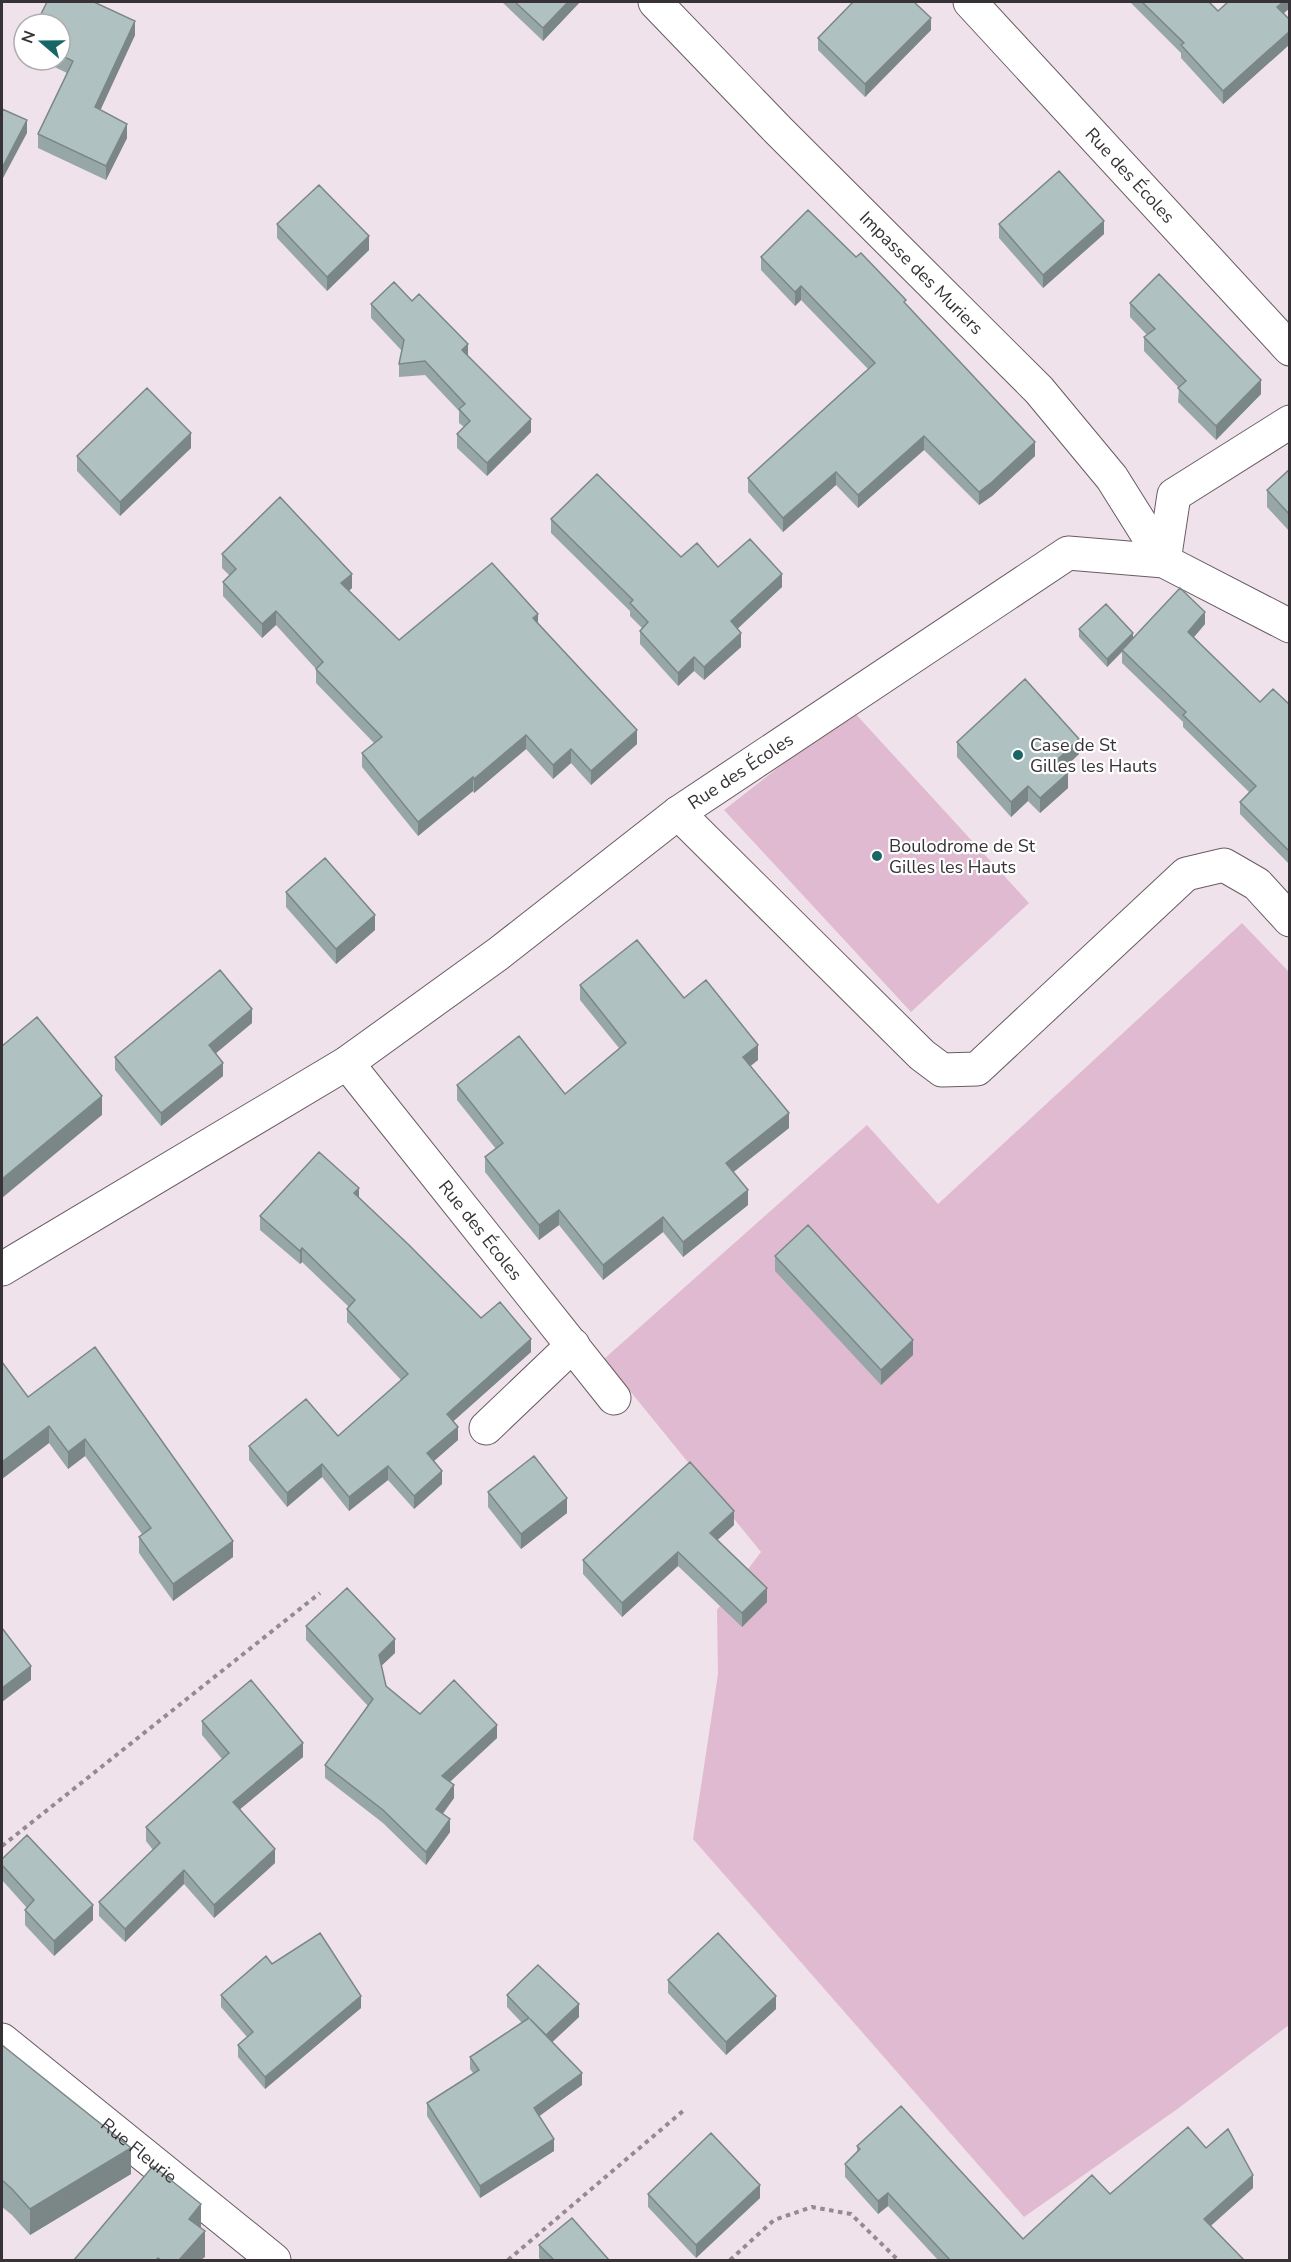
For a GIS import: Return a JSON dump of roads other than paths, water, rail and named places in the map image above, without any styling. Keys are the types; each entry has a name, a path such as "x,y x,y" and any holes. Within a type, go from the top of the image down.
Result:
{"street":[{"name":"Impasse des Muriers","path":"655,2 778,130 1039,390 1112,478 1164,561"},
{"name":"Rue des Écoles","path":"970,2 1290,349"},
{"path":"1164,561 1174,495 1290,422"},
{"name":"Rue des Écoles","path":"2,1269 347,1063 498,954 678,813 1068,553 1164,561 1290,626"},
{"path":"678,813 922,1054 942,1070 977,1069 1186,874 1224,865 1257,884 1290,920"},
{"name":"Rue des Écoles","path":"347,1063 614,1398"},
{"path":"486,1428 573,1345"},
{"name":"Rue Fleurie","path":"2,2040 274,2260"}],"place":[{"name":"Case de St Gilles les Hauts","path":"1018,755"},
{"name":"Boulodrome de St Gilles les Hauts","path":"877,856"}]}
